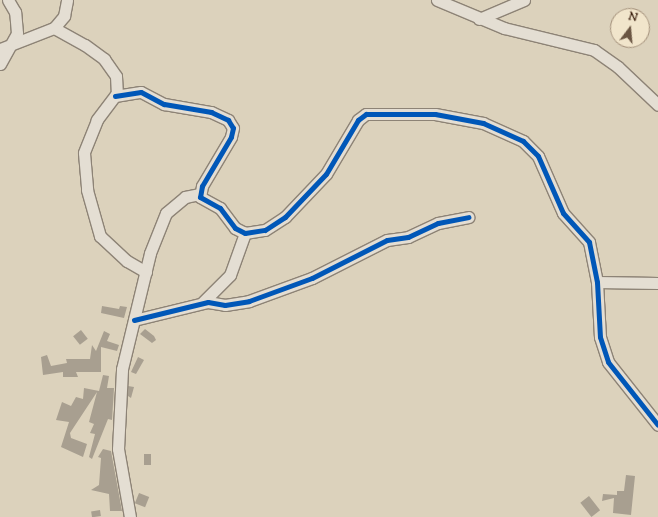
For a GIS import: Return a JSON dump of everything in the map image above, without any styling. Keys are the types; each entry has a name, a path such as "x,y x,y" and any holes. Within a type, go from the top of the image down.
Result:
{"street":[{"path":"0,64 5,48 17,33 15,12 8,0"},
{"path":"5,48 54,28 64,16 67,0"},
{"path":"479,19 524,0"},
{"path":"441,1 479,19 594,50 618,67 658,105"},
{"path":"54,28 104,59 116,76 115,96 89,136 84,153 87,190 100,236 127,261 146,272"},
{"path":"115,96 141,92 164,104 211,112 228,120 233,128 231,137 199,194 185,197 168,210 146,272 120,382 118,417 119,466 130,517"},
{"path":"199,194 245,233 265,230 285,217 326,174 362,116 435,114 503,129 533,149 563,214 589,242 597,282 603,350 608,362 658,425"},
{"path":"134,320 203,302 249,301 312,278 387,240 408,236 438,223 468,217"},
{"path":"203,302 230,275 245,233"},
{"path":"597,282 658,283"}],"building":[{"path":"102,306 119,309 120,306 127,307 124,318 101,313"},
{"path":"145,329 154,336 156,340 152,343 140,334"},
{"path":"81,330 88,339 80,345 73,336"},
{"path":"104,331 110,334 107,341 119,345 117,351 101,347 101,372 76,372 78,377 63,377 63,372 43,375 41,357 47,355 51,366 67,363 66,359 90,359 92,345 96,351"},
{"path":"138,357 144,360 136,374 131,372"},
{"path":"103,375 109,376 107,388 114,388 112,420 108,419 92,459 89,457 95,434 90,433 94,424 89,422 97,392 70,433 71,438 87,444 83,457 61,447 69,422 56,420 62,402 71,406 76,397 83,399 84,388 99,391"},
{"path":"128,386 134,387 131,398 128,396"},
{"path":"103,449 111,451 122,511 110,511 109,494 91,490 99,485 101,458 98,457"},
{"path":"144,454 151,454 151,465 144,465"},
{"path":"626,475 635,476 631,515 613,513 614,498 602,501 603,494 617,495 617,491 624,491"},
{"path":"139,493 149,497 145,507 135,503"},
{"path":"589,496 600,510 591,517 580,503"},
{"path":"100,510 101,516 92,517 91,511"}],"cycle path":[{"path":"115,96 141,92 164,104 211,112 228,120 233,128 231,137 202,186 200,197 220,208 235,228 245,233 265,230 285,217 326,174 358,120 366,114 435,114 483,123 523,141 538,156 563,213 589,242 597,282 600,337 608,362 658,425"},
{"path":"134,320 208,302 225,305 249,301 312,278 387,240 408,237 438,223 468,217"}]}
